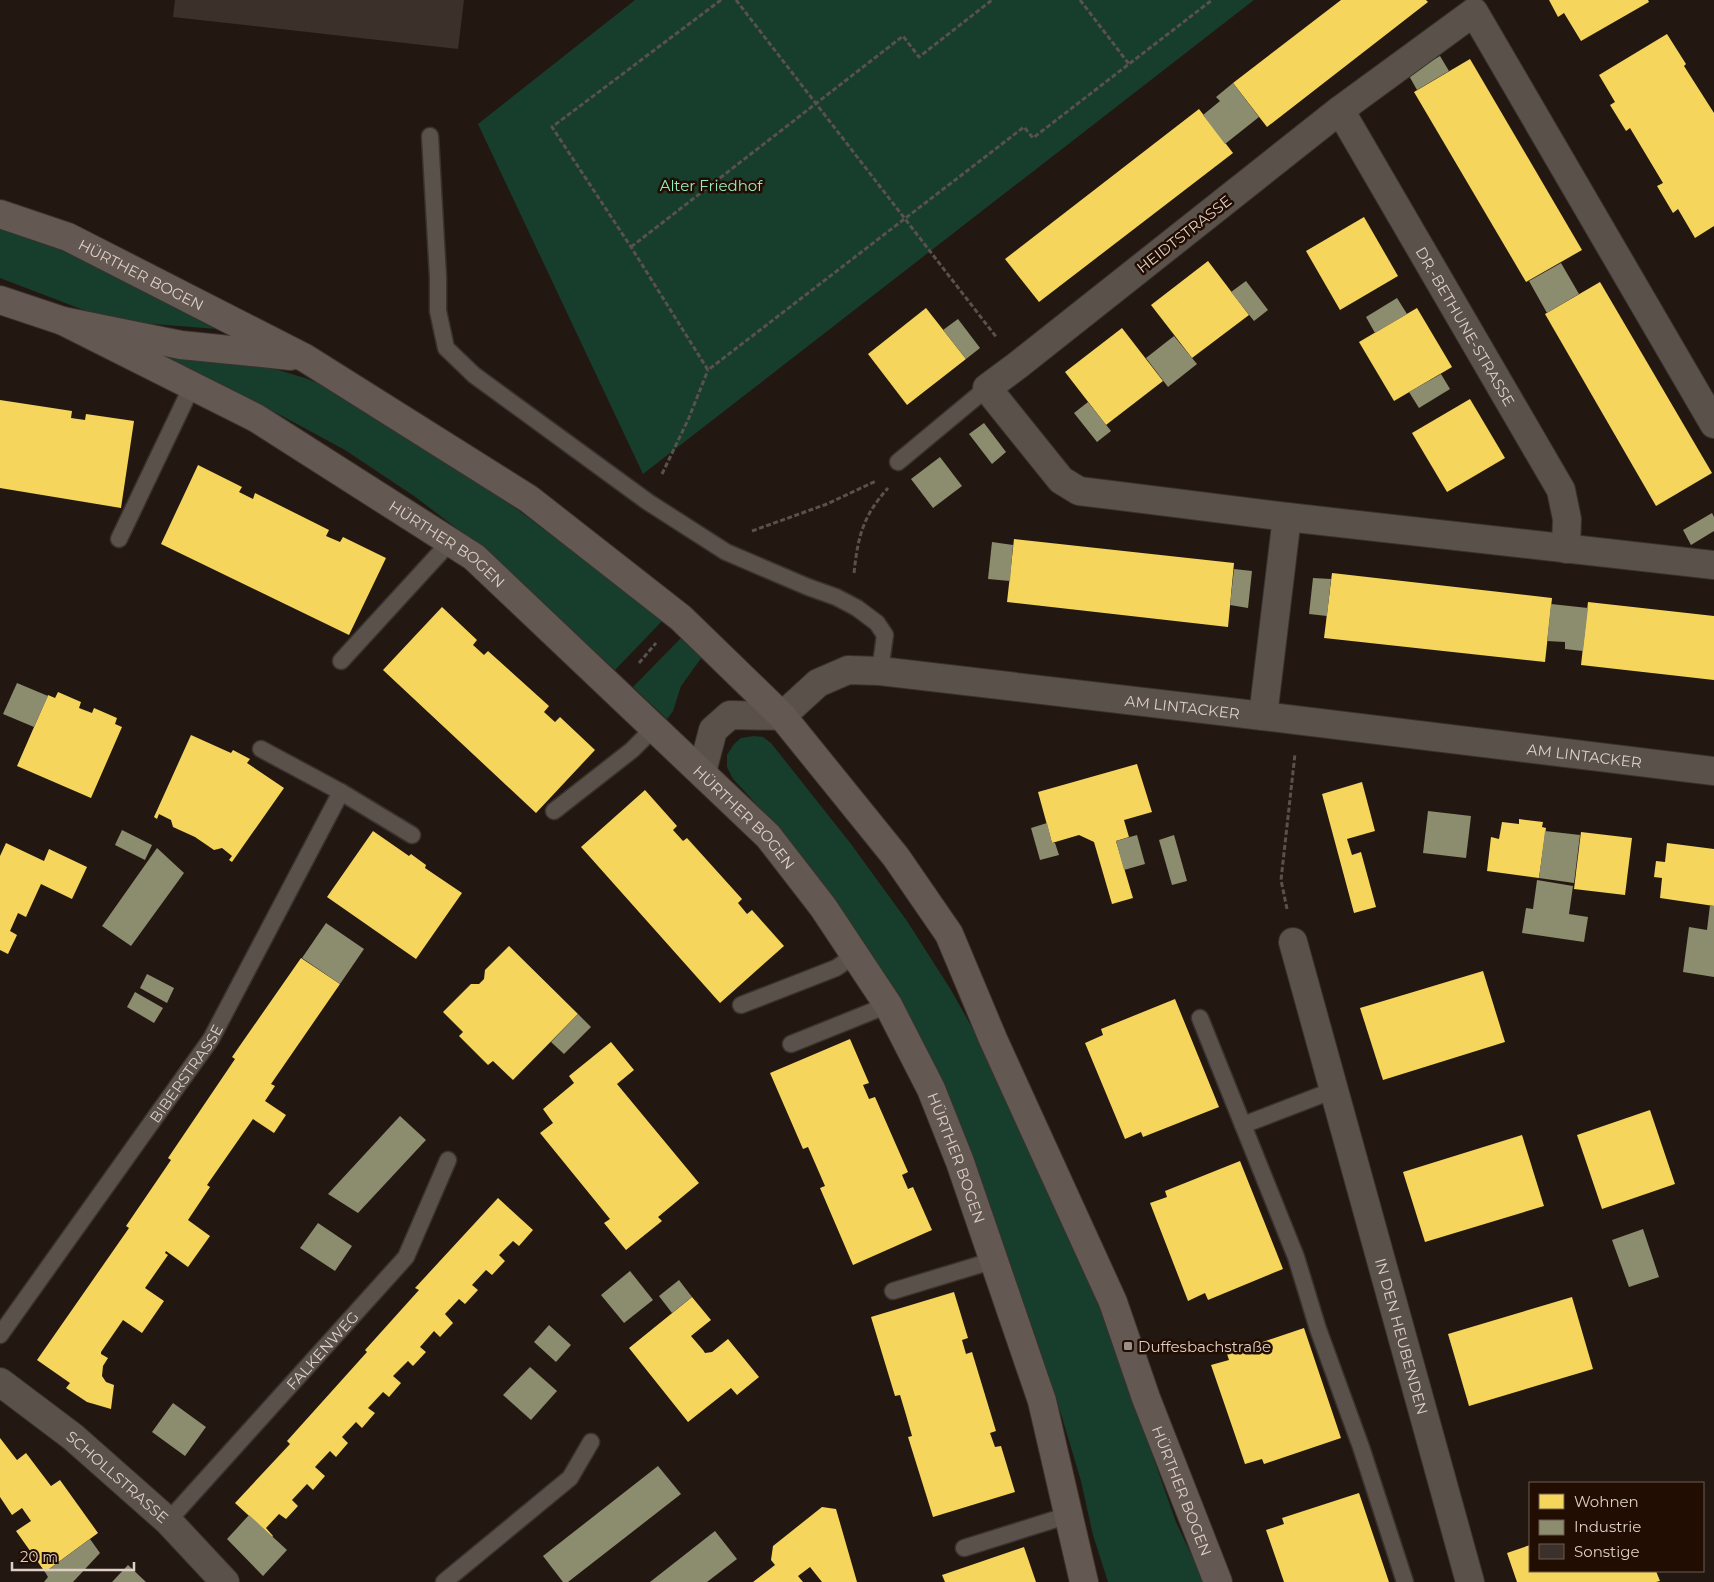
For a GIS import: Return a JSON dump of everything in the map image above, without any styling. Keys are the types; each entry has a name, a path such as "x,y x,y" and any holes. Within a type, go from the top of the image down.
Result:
{"street":[{"name":"HEIDTSTRASSE","path":"988,388 1340,110 1474,12 1714,424"},
{"name":"DR.-BETHUNE-STRASSE","path":"1340,110 1560,490 1566,519 1566,549"},
{"name":"HÜRTHER BOGEN","path":"0,214 68,237 305,358 529,499 681,618 782,716 896,857 949,934 993,1039 1113,1302 1146,1398 1218,1582"},
{"name":"HÜRTHER BOGEN","path":"0,300 63,321 181,345 305,358"},
{"name":"HÜRTHER BOGEN","path":"63,321 256,418 474,557 768,836 823,907 888,1005 931,1089 960,1162 995,1260 1042,1401 1084,1582"},
{"path":"988,388 1061,480 1079,491 1287,517 1714,565"},
{"path":"1263,716 1287,517"},
{"name":"AM LINTACKER","path":"782,716 818,683 848,670 880,671 1714,771"},
{"path":"702,772 713,730 730,715 782,716"},
{"name":"IN DEN HEUBENDEN","path":"1293,942 1470,1582"},
{"name":"SCHOLLSTRASSE","path":"0,1382 73,1437 168,1521 225,1582"}],"lane":[{"path":"430,136 438,277 438,311 446,348 474,375 648,502 726,552 836,597 850,604 877,623 885,635 880,671"},
{"path":"119,539 192,386"},
{"name":"HEIDTSTRASSE","path":"898,462 988,388"},
{"path":"341,661 450,542"},
{"path":"554,811 632,750 655,727"},
{"path":"262,749 341,792 412,836"},
{"name":"BIBERSTRASSE","path":"0,1335 211,1039 341,792"},
{"path":"741,1004 836,968 855,956"},
{"path":"791,1044 888,1005"},
{"path":"1200,1018 1296,1257 1318,1329 1361,1447 1404,1582"},
{"path":"1243,1124 1334,1090"},
{"name":"FALKENWEG","path":"168,1521 406,1257 448,1160"},
{"path":"893,1291 995,1260"},
{"path":"444,1582 570,1478 591,1442"},
{"path":"964,1548 1069,1514"}],"path":[{"path":"708,370 631,247 552,127 721,0"},
{"path":"736,0 1018,366"},
{"path":"631,247 903,36 919,57 992,0"},
{"path":"1080,0 1129,64"},
{"path":"648,502 688,420 708,370 1024,127 1033,138 1212,0"},
{"path":"726,552 741,537 758,528 827,504 875,482 898,462"},
{"path":"850,604 859,537 864,522 876,502 890,485 898,462"},
{"path":"615,690 654,645 681,618"},
{"path":"1293,942 1281,880 1298,720"}],"green space":[{"name":"Alter Friedhof","path":"635,0 1254,0 643,474 478,124"},
{"path":"0,225 102,267 220,328 116,321 0,278"},
{"path":"146,351 268,367 305,378 337,391 405,433 518,510 664,619 615,670 480,546 414,496 345,450 260,404"},
{"path":"683,636 702,657 681,686 673,711 667,719 633,687"},
{"path":"763,737 771,743 851,844 907,921 951,990 987,1054 1085,1264 1176,1522 1204,1582 1108,1582 1093,1535 1081,1481 1061,1414 1007,1259 899,1001 865,944 831,895 794,847 733,779 727,767 727,755 734,744 741,738"}],"building: Wohnen":[{"path":"1341,0 1426,0 1428,2 1267,127 1233,83"},
{"path":"1549,0 1648,0 1649,2 1581,41 1564,13 1558,17"},
{"path":"1667,34 1686,64 1684,66 1714,113 1714,226 1695,238 1678,209 1673,213 1657,186 1663,183 1630,128 1626,131 1610,105 1615,102 1599,75"},
{"path":"1470,59 1582,250 1526,282 1414,92"},
{"path":"1199,109 1233,153 1039,302 1005,259"},
{"path":"1364,217 1398,276 1340,310 1306,251"},
{"path":"1208,261 1249,315 1192,358 1151,305"},
{"path":"1600,282 1712,473 1656,506 1545,314"},
{"path":"926,308 966,359 907,405 868,354"},
{"path":"1417,308 1452,367 1394,401 1359,342"},
{"path":"1122,328 1163,381 1106,425 1065,372"},
{"path":"1470,399 1505,458 1447,492 1412,433"},
{"path":"0,400 72,411 71,418 85,420 86,414 134,421 121,508 0,488"},
{"path":"198,465 242,487 239,492 253,499 255,493 329,530 326,536 340,542 343,537 386,558 349,635 161,544"},
{"path":"1014,539 1234,563 1228,627 1007,602"},
{"path":"1332,573 1552,598 1545,662 1324,638"},
{"path":"1588,602 1714,616 1714,680 1581,665"},
{"path":"442,607 477,640 473,645 484,655 488,651 549,706 544,712 555,722 560,717 595,750 536,813 383,670"},
{"path":"58,692 81,702 79,708 92,713 94,708 117,718 115,724 122,727 91,798 17,766 48,695 55,698"},
{"path":"191,735 231,753 233,750 250,759 247,763 284,788 232,862 229,860 232,856 222,848 214,850 195,837 173,827 171,820 159,814 157,819 154,817"},
{"path":"1137,764 1152,812 1124,820 1129,837 1116,841 1133,898 1112,904 1094,842 1079,835 1052,843 1038,792"},
{"path":"1362,782 1375,831 1347,839 1352,855 1361,852 1376,907 1354,913 1322,794"},
{"path":"645,790 677,826 673,830 683,841 687,838 742,899 738,903 747,914 752,910 784,946 720,1003 581,847"},
{"path":"1519,819 1543,822 1542,827 1546,828 1539,878 1487,871 1491,837 1499,839 1502,822 1519,824"},
{"path":"373,831 409,856 411,854 426,865 425,868 462,893 416,959 327,897"},
{"path":"1581,832 1632,838 1625,895 1574,889"},
{"path":"6,843 44,861 49,849 87,867 72,899 41,884 26,917 18,913 10,931 17,935 8,954 0,950 0,856"},
{"path":"1667,843 1714,849 1714,906 1660,898 1662,878 1654,877 1656,861 1665,862"},
{"path":"509,946 578,1014 513,1080 493,1061 488,1065 459,1036 463,1032 443,1012 471,984 479,984 484,979 485,970"},
{"path":"301,958 340,984 271,1084 275,1086 265,1101 286,1115 274,1133 253,1119 207,1185 210,1187 188,1220 210,1236 188,1267 166,1251 165,1253 168,1255 145,1288 164,1301 142,1333 123,1320 101,1352 101,1354 108,1358 103,1366 102,1376 106,1382 114,1385 111,1409 87,1402 66,1388 70,1383 37,1360 129,1228 126,1226 171,1160 168,1158 235,1059 232,1057"},
{"path":"1483,971 1505,1042 1383,1080 1360,1008"},
{"path":"1175,999 1219,1107 1143,1137 1141,1132 1125,1139 1085,1043 1103,1035 1101,1029"},
{"path":"850,1039 869,1083 863,1085 869,1099 875,1097 908,1172 902,1175 908,1189 913,1187 932,1230 853,1265 820,1188 825,1186 808,1147 803,1149 770,1073"},
{"path":"611,1042 634,1070 617,1084 699,1183 658,1217 662,1221 626,1250 604,1223 610,1219 540,1133 553,1123 543,1109 574,1083 569,1076"},
{"path":"1650,1110 1675,1184 1602,1209 1577,1135"},
{"path":"1522,1135 1544,1206 1425,1242 1403,1172"},
{"path":"1240,1161 1283,1269 1208,1300 1205,1293 1188,1301 1150,1203 1167,1197 1165,1191"},
{"path":"498,1198 533,1230 519,1246 513,1241 499,1255 505,1261 492,1275 486,1270 472,1285 478,1290 465,1304 459,1299 445,1314 453,1323 440,1337 434,1331 420,1347 426,1352 413,1366 408,1361 393,1376 401,1383 389,1397 383,1392 368,1408 375,1413 362,1428 356,1422 342,1437 348,1443 336,1457 330,1451 315,1467 325,1476 313,1490 307,1484 292,1500 298,1506 286,1519 279,1514 266,1528 272,1537 235,1503 290,1444 287,1441 367,1352 365,1350 419,1290 415,1288"},
{"path":"954,1292 968,1338 962,1340 966,1354 972,1352 996,1431 990,1433 995,1447 1001,1446 1015,1492 933,1517 908,1437 912,1436 900,1395 895,1396 871,1317"},
{"path":"692,1297 711,1320 691,1336 705,1353 712,1352 728,1339 759,1377 737,1395 731,1388 688,1422 629,1348"},
{"path":"1572,1297 1593,1369 1469,1406 1448,1334"},
{"path":"1304,1328 1341,1438 1264,1464 1262,1459 1245,1464 1211,1365 1229,1360 1227,1354"},
{"path":"0,1438 17,1460 26,1453 51,1486 60,1480 98,1533 45,1572 16,1531 31,1521 22,1508 12,1515 0,1497"},
{"path":"1359,1493 1389,1582 1284,1582 1266,1530 1284,1524 1282,1518"},
{"path":"822,1507 836,1509 857,1582 822,1582 810,1567 798,1576 803,1582 753,1582 775,1565 771,1560 773,1546"},
{"path":"1529,1545 1529,1572 1656,1572 1660,1581 1517,1582 1507,1553"},
{"path":"1024,1547 1036,1582 945,1582 942,1575"}],"building: Industrie":[{"path":"1440,56 1449,71 1417,90 1408,74"},
{"path":"1233,83 1259,117 1225,144 1203,115 1220,101 1216,97"},
{"path":"1561,263 1579,294 1547,313 1529,281"},
{"path":"1246,281 1268,310 1254,321 1231,292"},
{"path":"1397,298 1407,314 1375,333 1366,317"},
{"path":"958,319 980,348 966,359 943,330"},
{"path":"1174,336 1197,364 1168,387 1146,358"},
{"path":"1441,374 1450,389 1419,408 1409,392"},
{"path":"1088,402 1111,431 1097,442 1074,413"},
{"path":"984,423 1006,452 992,464 969,434"},
{"path":"940,457 962,486 933,508 911,479"},
{"path":"1712,513 1714,517 1714,531 1691,545 1683,530"},
{"path":"992,542 1013,545 1010,581 988,579"},
{"path":"1234,569 1252,571 1248,608 1230,605"},
{"path":"1313,578 1331,579 1327,616 1309,614"},
{"path":"1551,604 1588,608 1583,651 1565,649 1565,642 1547,641"},
{"path":"17,683 48,696 34,727 3,714"},
{"path":"1428,811 1471,816 1466,858 1423,853"},
{"path":"1047,823 1052,843 1055,843 1059,855 1040,860 1031,828"},
{"path":"122,830 152,845 145,860 115,845"},
{"path":"1545,831 1580,835 1574,883 1539,878"},
{"path":"1137,835 1145,864 1124,870 1116,841"},
{"path":"1174,835 1187,881 1172,885 1159,840"},
{"path":"157,848 184,873 131,946 102,926"},
{"path":"1537,880 1573,886 1569,914 1588,917 1584,942 1522,933 1526,908 1533,909"},
{"path":"1710,905 1714,906 1714,977 1683,972 1689,927 1707,930"},
{"path":"326,923 364,949 340,984 302,958"},
{"path":"147,974 174,988 167,1003 140,988"},
{"path":"135,992 163,1008 154,1023 127,1007"},
{"path":"578,1014 591,1027 564,1054 551,1042"},
{"path":"400,1116 426,1140 358,1213 328,1194"},
{"path":"318,1223 352,1246 335,1271 300,1248"},
{"path":"1643,1229 1659,1277 1629,1287 1612,1240"},
{"path":"630,1271 653,1300 624,1323 601,1295"},
{"path":"679,1280 692,1297 672,1313 659,1296"},
{"path":"549,1325 571,1345 556,1362 534,1342"},
{"path":"530,1367 557,1391 531,1420 503,1395"},
{"path":"173,1403 206,1427 185,1456 152,1432"},
{"path":"658,1466 681,1494 568,1582 563,1582 543,1556"},
{"path":"249,1515 287,1550 263,1576 227,1539"},
{"path":"715,1531 737,1559 707,1582 650,1582"},
{"path":"90,1539 100,1553 73,1582 44,1582 48,1577 45,1572"},
{"path":"128,1565 146,1582 112,1582"}],"building: Sonstige":[{"path":"175,0 464,0 458,49 173,17"}],"place":[{"name":"Duffesbachstraße","path":"1128,1346"}]}
